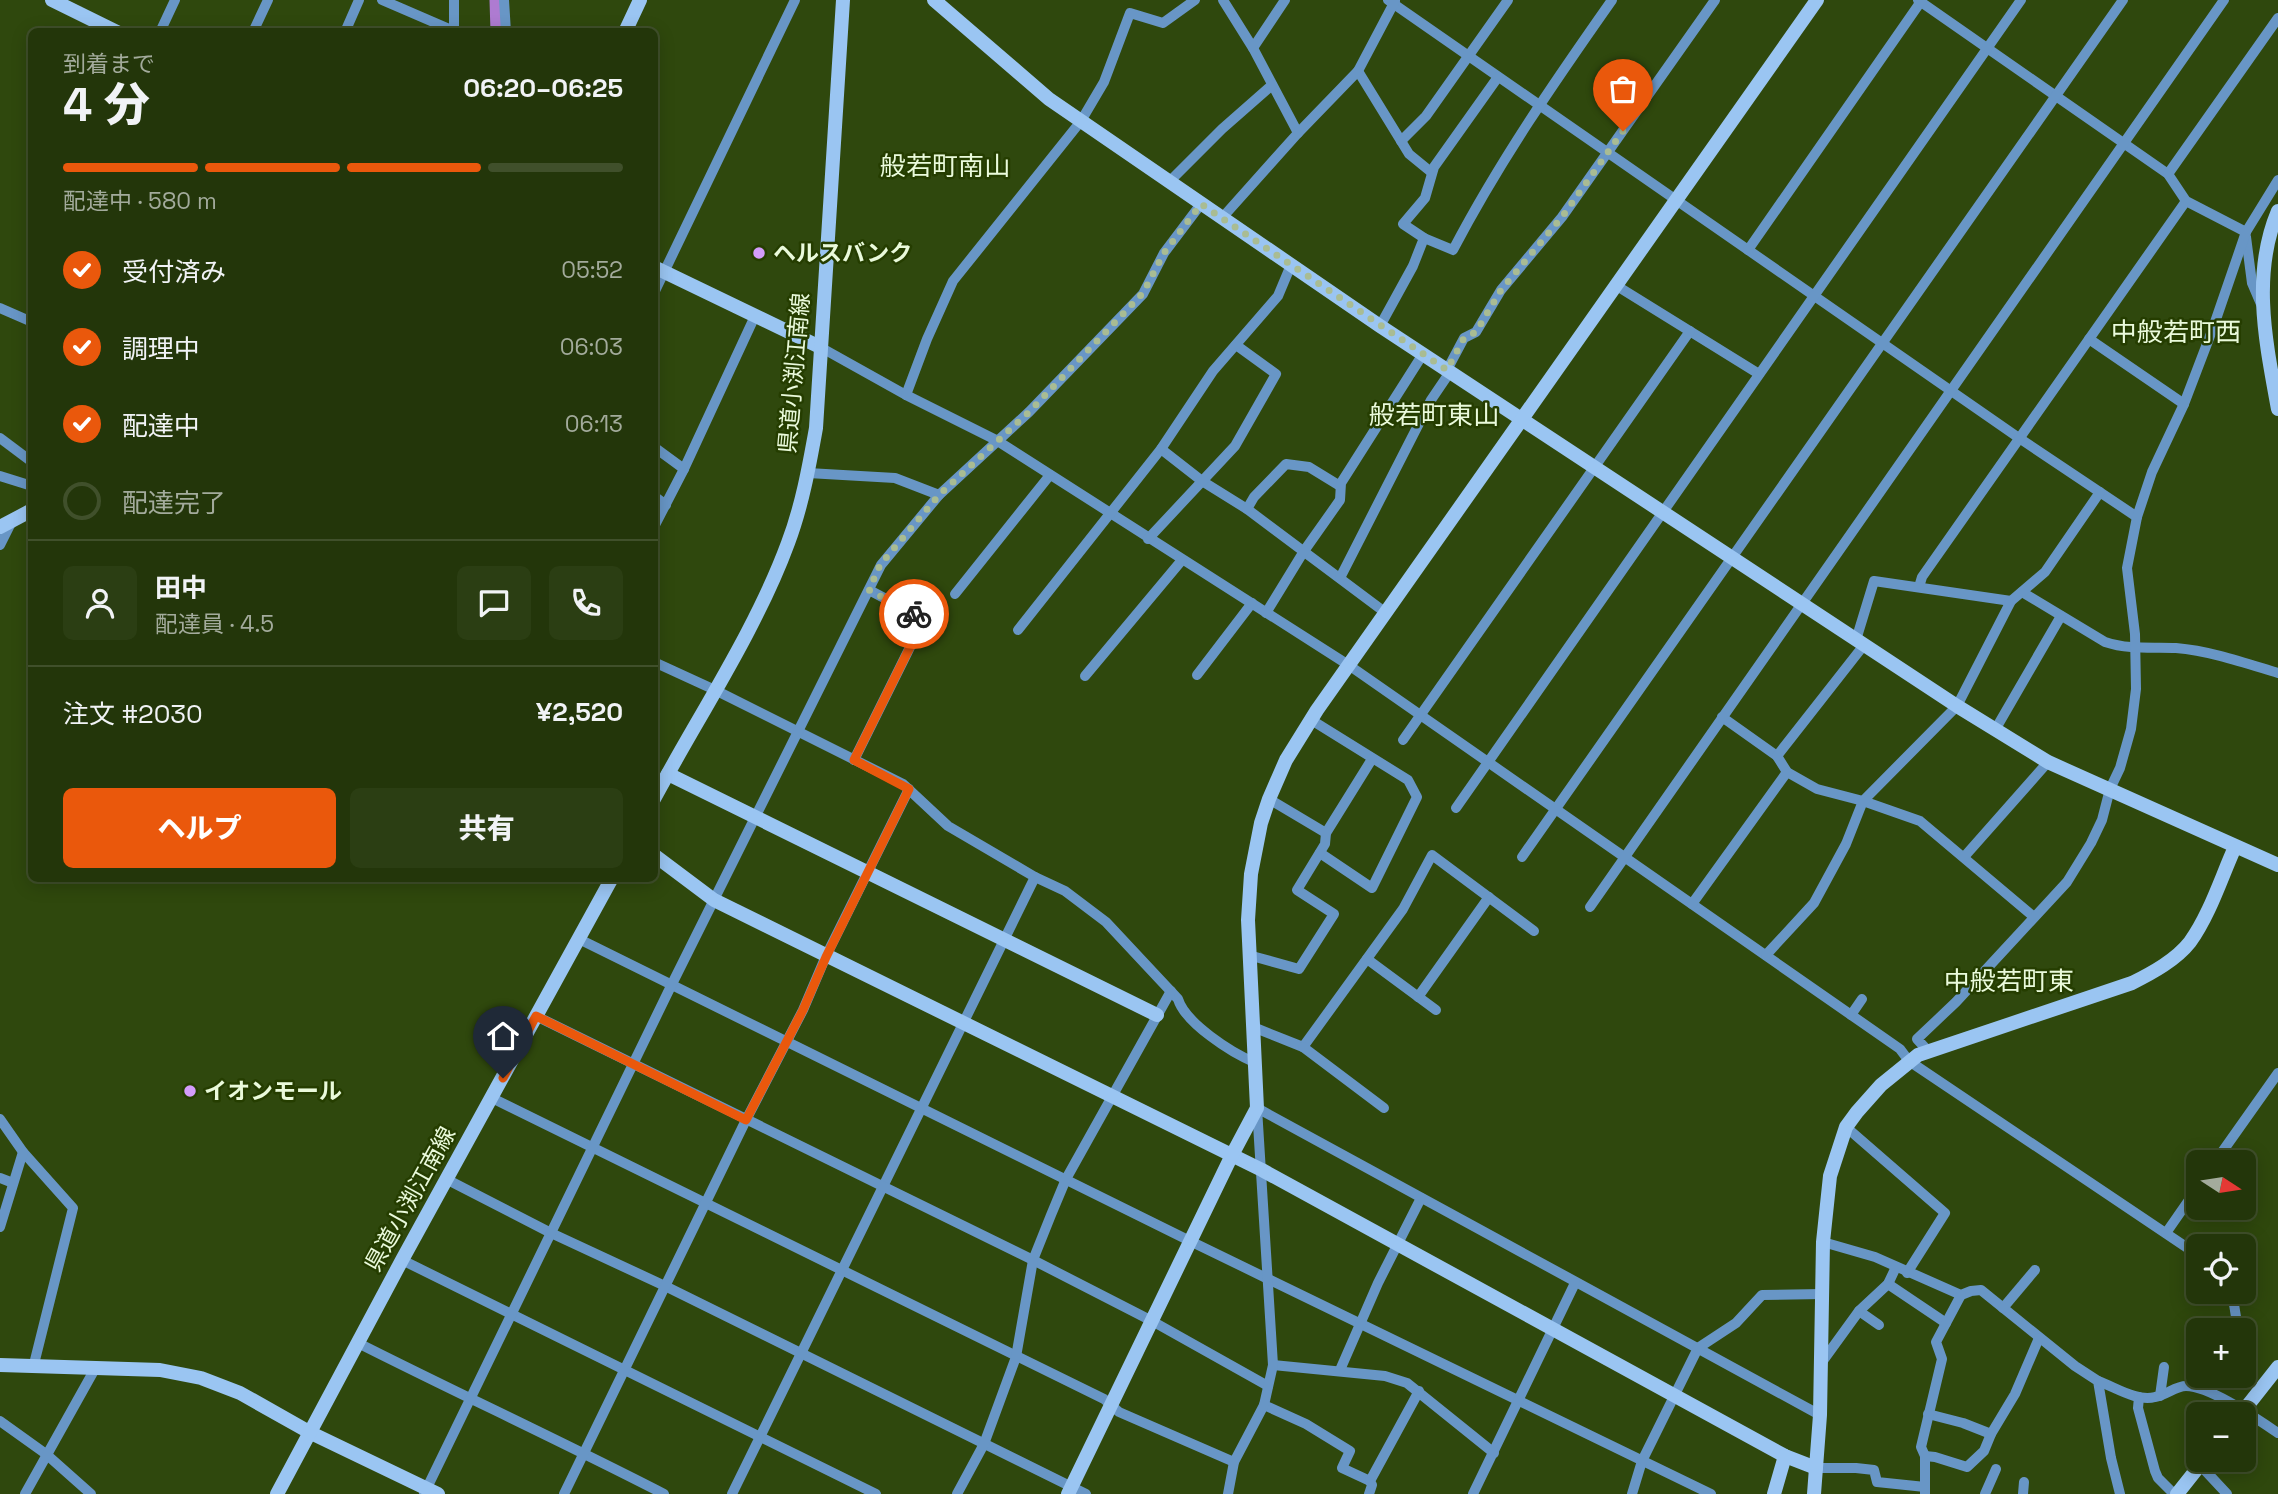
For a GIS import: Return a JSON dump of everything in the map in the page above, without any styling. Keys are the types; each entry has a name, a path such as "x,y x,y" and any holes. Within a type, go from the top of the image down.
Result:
{"street":[{"path":"52,0 74,5 111,28"},
{"path":"162,28 175,0"},
{"path":"255,28 268,0"},
{"path":"347,28 359,0"},
{"path":"382,0 447,28"},
{"path":"454,0 454,28"},
{"path":"504,0 506,28"},
{"path":"627,28 640,0"},
{"path":"795,0 659,269 820,347 906,396 996,440 1350,666 1900,1049 1909,1060 2186,1247"},
{"name":"県道小渕江南線","path":"658,792 762,600 788,543 808,473 816,428 843,0"},
{"path":"934,0 1029,83 1169,182 1380,326 1957,706 2048,762 2278,865"},
{"path":"906,396 953,281 1081,121 1104,82 1134,0"},
{"path":"1130,13 1163,23 1195,0"},
{"path":"1223,0 1253,48 1298,133"},
{"path":"1253,48 1285,0"},
{"path":"1401,141 1426,116 1508,0"},
{"path":"1498,76 1431,172 1424,198 1403,224 1424,238 1453,250 1538,104 1612,0"},
{"path":"1340,578 1464,338 1476,332 1501,290 1562,217 1715,0"},
{"path":"1228,1494 1234,1462 1264,1405 1273,1364 1248,920 1251,874 1261,823 1269,799 1291,752 1313,721 1317,710 1817,0"},
{"path":"1456,808 2021,0"},
{"path":"1522,857 2123,0"},
{"path":"1590,906 2224,0"},
{"path":"1222,218 1358,71 1392,1 2019,438 2137,517"},
{"path":"1748,250 1920,1 2168,174 2186,201 2246,232"},
{"path":"2168,174 2278,18"},
{"path":"1358,71 1409,154 1431,172"},
{"path":"1169,182 1222,129 1272,85"},
{"path":"1929,1052 1917,1039 1956,1002 2067,882 2102,820 2131,729 2136,689 2135,634 2127,568 2137,517 2152,472 2184,404 2246,232 2278,180"},
{"path":"1919,587 1923,577 2019,438 2186,201"},
{"path":"0,1365 160,1370 201,1378 240,1393 311,1433 429,1492 511,1315 671,986 880,565 939,495 1029,412 1143,293 1164,253 1201,204"},
{"path":"2262,308 2266,252 2278,211"},
{"path":"2246,232 2252,283 2262,308 2278,409"},
{"path":"1380,326 1413,266 1424,238"},
{"path":"1018,630 1161,449 1205,381 1278,296 1291,265"},
{"path":"1617,286 1759,374"},
{"path":"0,308 28,320"},
{"path":"658,520 755,316"},
{"path":"1403,740 1690,331"},
{"path":"2089,339 2184,404"},
{"path":"1148,539 1234,446 1276,374 1236,345"},
{"path":"1266,613 1304,551 1340,500 1340,486 1423,354"},
{"path":"0,438 28,459"},
{"path":"1161,449 1202,481 1247,509 1386,613"},
{"path":"658,450 684,469"},
{"path":"1247,509 1254,497 1286,464 1309,467 1340,486"},
{"path":"808,473 895,478 939,495"},
{"path":"955,593 1050,475"},
{"path":"0,476 28,485"},
{"path":"1766,955 1814,904 1846,844 1863,801 1957,706 2011,601 2045,572 2100,492"},
{"path":"658,499 666,505"},
{"path":"0,545 6,524 28,512"},
{"path":"1085,676 1182,560"},
{"path":"1777,756 1860,643 1874,581 2011,601"},
{"path":"854,760 924,619 869,590"},
{"path":"2022,592 2105,642 2134,648 2177,648 2207,652 2278,673"},
{"path":"1197,675 1252,604"},
{"path":"1995,730 2061,617"},
{"path":"658,664 909,789 948,826 1035,877 1065,891 1106,922 1219,1044 1254,1062"},
{"path":"1721,717 1777,756 1787,772 1817,789 1863,801 1920,821 2034,916"},
{"path":"1313,721 1408,780 1417,797 1372,888 1320,853"},
{"path":"1252,956 1299,969 1334,914 1297,890 1325,844 1326,833 1372,759"},
{"path":"1964,857 2048,762"},
{"path":"1692,904 1787,772"},
{"path":"668,774 1157,1015"},
{"path":"564,1494 909,789"},
{"path":"1269,799 1326,833"},
{"path":"1814,1494 1821,1415 1823,1242 1830,1176 1846,1127 1867,1098 1909,1060 2014,1021 2132,983 2155,972 2189,943 2235,847"},
{"path":"1303,1047 1403,909 1432,855 1534,931"},
{"path":"658,858 714,900 1262,1170 1785,1455 1816,1468 1874,1470 1877,1482 1925,1490 1925,1457 1921,1447 1942,1359 1936,1342 1961,1294 1971,1290 1981,1290 2039,1338 2098,1381 2138,1397 2160,1396 2183,1385 2222,1402"},
{"path":"732,1494 1035,877"},
{"name":"県道小渕江南線","path":"277,1494 610,882"},
{"path":"1418,997 1489,897"},
{"path":"579,939 1190,1241 1711,1494"},
{"path":"1367,959 1436,1010"},
{"path":"957,1494 984,1444 1017,1357 1033,1260 1066,1179 1171,991"},
{"path":"1851,1015 1862,999"},
{"path":"536,1016 1033,1260 1152,1321 1268,1386"},
{"path":"1253,1027 1303,1047 1384,1108"},
{"path":"2224,1150 2278,1073"},
{"path":"492,1098 1104,1399 1119,1412 1234,1462"},
{"path":"1070,1490 1257,1108"},
{"path":"1257,1108 1821,1415"},
{"path":"0,1119 23,1152 73,1208 33,1364"},
{"path":"1846,1127 1945,1213 1907,1273"},
{"path":"0,1227 23,1152"},
{"path":"0,1178 13,1183"},
{"path":"446,1179 984,1444 1070,1490 1086,1494"},
{"path":"1340,1370 1397,1243 1421,1198"},
{"path":"2166,1233 2186,1204"},
{"path":"1823,1242 1875,1258 1961,1294"},
{"path":"402,1260 877,1494"},
{"path":"1822,1363 1858,1311 1888,1284 1896,1267"},
{"path":"2003,1308 2035,1270"},
{"path":"1476,1493 1576,1283"},
{"path":"1888,1284 1946,1323"},
{"path":"1632,1494 1642,1461 1698,1348 1736,1323 1762,1295 1822,1294"},
{"path":"1858,1311 1879,1325"},
{"path":"1925,1457 1935,1457 1967,1467 1984,1451 2015,1394 2039,1338"},
{"path":"358,1343 664,1494"},
{"path":"1273,1364 1385,1376 1407,1383 1494,1453"},
{"path":"25,1494 96,1367"},
{"path":"2160,1396 2164,1367"},
{"path":"2251,1402 2275,1377"},
{"path":"2098,1381 2120,1494"},
{"path":"1369,1494 1372,1485 1370,1481 1419,1391"},
{"path":"2138,1397 2140,1415 2158,1478 2176,1494 2194,1472"},
{"path":"1264,1405 1352,1447 1342,1468 1370,1481"},
{"path":"1928,1414 1991,1434"},
{"path":"2256,1420 2278,1433"},
{"path":"0,1421 46,1454 91,1494"},
{"path":"1774,1494 1785,1455"},
{"path":"1985,1494 1996,1469"},
{"path":"2210,1472 2227,1494"},
{"path":"2022,1494 2024,1482"}],"waterway":[{"path":"499,0 500,28"}],"way so far":[{"path":"914,614 869,590 880,565 939,495 1029,412 1143,293 1164,253 1201,204 1447,370 1464,338 1476,332 1501,290 1562,217 1623,131"}],"place":[{"name":"ヘルスバンク","path":"759,253"},
{"name":"イオンモール","path":"190,1091"}],"district":[{"name":"般若町南山","path":"945,166"},
{"name":"中般若町西","path":"2176,332"},
{"name":"般若町東山","path":"1434,415"},
{"name":"中般若町東","path":"2009,981"}],"route":[{"path":"503,1078 536,1016 746,1120 803,1010 826,957 909,789 854,760 924,619 914,614"}]}
